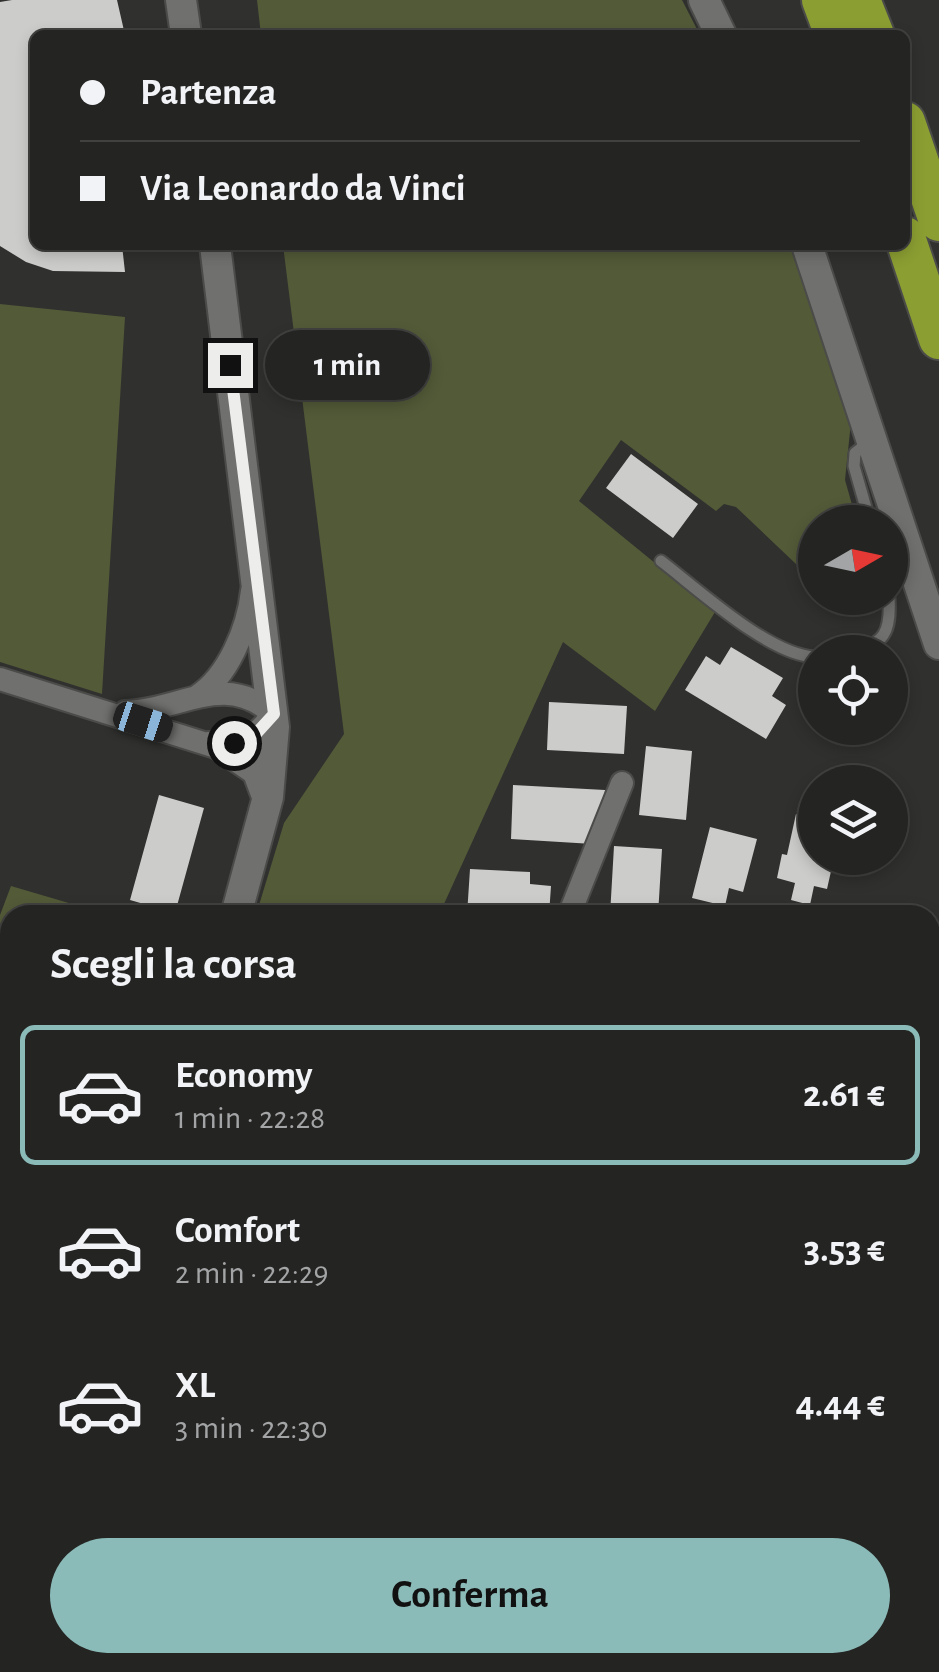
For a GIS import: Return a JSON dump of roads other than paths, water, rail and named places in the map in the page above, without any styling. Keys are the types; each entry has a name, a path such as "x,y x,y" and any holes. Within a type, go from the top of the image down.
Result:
{"highway":[{"path":"822,0 833,30"},
{"path":"860,0 872,30"},
{"path":"910,137 939,221"},
{"path":"909,250 939,339"}],"street":[{"path":"182,0 185,30"},
{"path":"704,0 719,30"},
{"path":"216,250 274,714 273,768 266,807 239,905"},
{"path":"809,250 939,644"},
{"path":"193,698 218,677 238,638 249,609 255,563"},
{"path":"0,679 201,741 224,752 250,770 262,786 266,807"},
{"path":"116,714 230,693 252,700 274,714"},
{"path":"201,741 222,744 245,740 259,732 274,714"},
{"path":"573,905 622,783"}],"lane":[{"path":"865,505 854,466 855,453 872,440"},
{"path":"661,561 773,645 798,656"}]}
